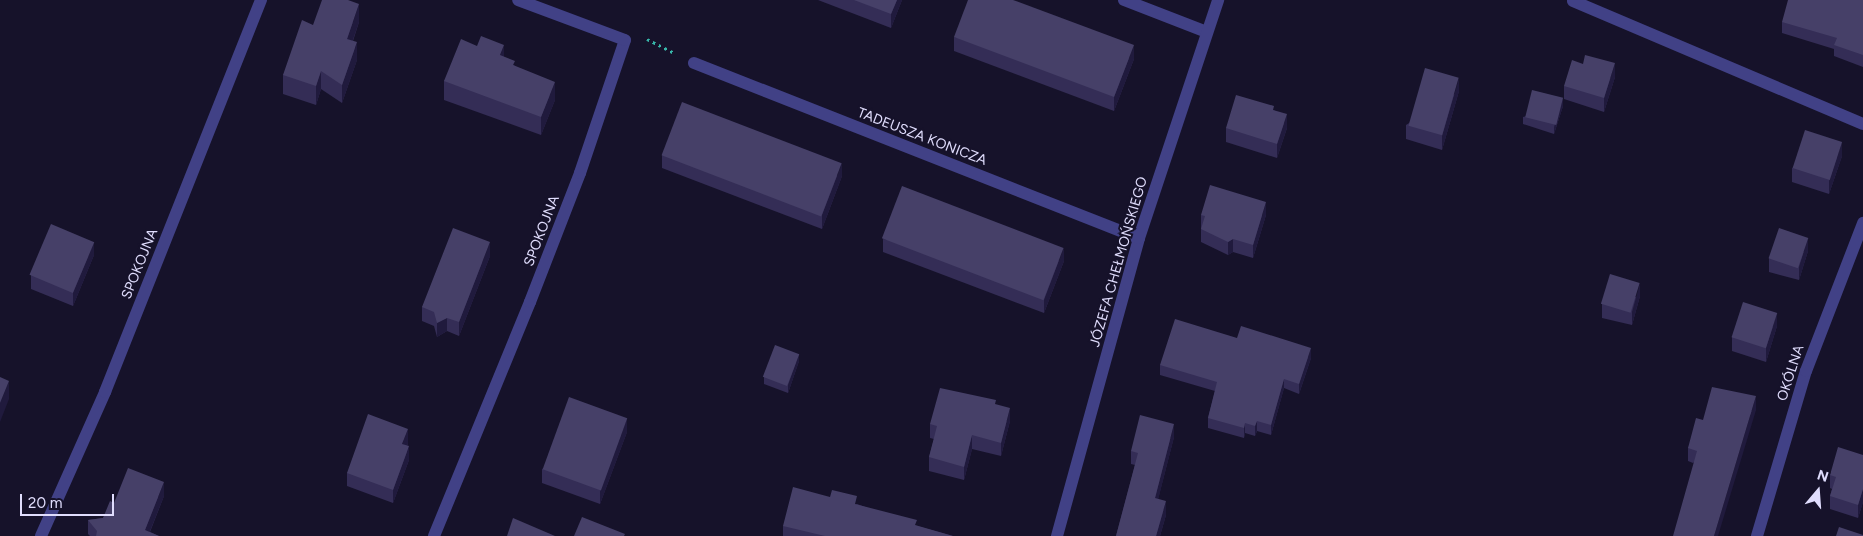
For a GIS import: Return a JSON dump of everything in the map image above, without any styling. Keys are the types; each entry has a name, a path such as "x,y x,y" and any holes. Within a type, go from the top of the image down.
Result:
{"street":[{"name":"SPOKOJNA","path":"41,536 105,392 261,0"},
{"path":"518,0 625,40"},
{"path":"1124,0 1207,32"},
{"name":"JÓZEFA CHEŁMOŃSKIEGO","path":"1057,536 1139,238 1218,0"},
{"path":"1573,1 1863,124"},
{"name":"SPOKOJNA","path":"434,536 534,293 580,173 625,40"},
{"name":"TADEUSZA KONICZA","path":"694,63 1139,238"},
{"name":"OKÓLNA","path":"1757,536 1806,371 1863,223"}],"path":[{"path":"625,40 641,37 694,63"}],"building":[{"path":"322,0 348,0 359,4 347,39 357,42 342,85 321,71 316,86 283,75 302,20 313,25"},
{"path":"854,0 897,0 891,14"},
{"path":"968,0 1013,0 1134,45 1114,97 954,37"},
{"path":"1788,0 1863,0 1863,55 1834,45 1837,38 1782,22"},
{"path":"481,36 504,45 500,55 515,61 513,65 555,82 541,117 444,81 461,39 477,46"},
{"path":"1585,55 1615,63 1604,98 1564,86 1572,60 1583,64"},
{"path":"1425,68 1459,78 1442,135 1408,126"},
{"path":"1532,90 1563,98 1556,125 1525,117"},
{"path":"1236,95 1274,106 1273,110 1287,114 1277,144 1226,128"},
{"path":"682,102 842,163 821,216 662,155"},
{"path":"1805,130 1842,142 1830,180 1793,168"},
{"path":"1210,185 1266,202 1253,245 1233,239 1228,242 1201,229 1205,216 1201,215"},
{"path":"902,186 1064,248 1043,300 882,238"},
{"path":"51,224 94,242 73,293 30,275"},
{"path":"453,228 490,242 459,322 447,318 437,323 434,312 422,307"},
{"path":"1779,228 1808,238 1798,268 1769,258"},
{"path":"1610,274 1640,283 1631,313 1601,304"},
{"path":"1743,302 1777,313 1766,348 1732,337"},
{"path":"1175,319 1237,338 1241,326 1311,348 1299,384 1284,379 1271,425 1257,421 1255,426 1245,423 1244,428 1208,418 1217,382 1160,365"},
{"path":"775,345 799,354 787,386 763,377"},
{"path":"0,377 9,381 0,403"},
{"path":"1712,387 1756,396 1714,536 1673,536 1697,451 1688,448 1696,418 1703,420"},
{"path":"940,388 996,400 995,404 1010,408 1001,443 972,435 964,467 929,457 937,426 930,424"},
{"path":"569,397 627,418 601,491 543,469"},
{"path":"368,414 408,429 402,444 409,446 393,490 347,473"},
{"path":"1140,415 1174,424 1155,498 1166,501 1156,536 1116,536 1138,453 1131,451"},
{"path":"1838,447 1863,455 1863,489 1858,505 1830,496 1836,477 1830,475"},
{"path":"128,468 164,482 145,530 159,536 96,536 97,531 88,520 103,518 110,501 114,503"},
{"path":"793,487 830,497 832,490 857,496 855,504 917,520 915,525 953,536 825,536 783,526"},
{"path":"582,517 625,534 624,536 574,536"},
{"path":"513,518 555,536 507,536"},
{"path":"1839,527 1863,535 1863,536 1836,536"}]}
